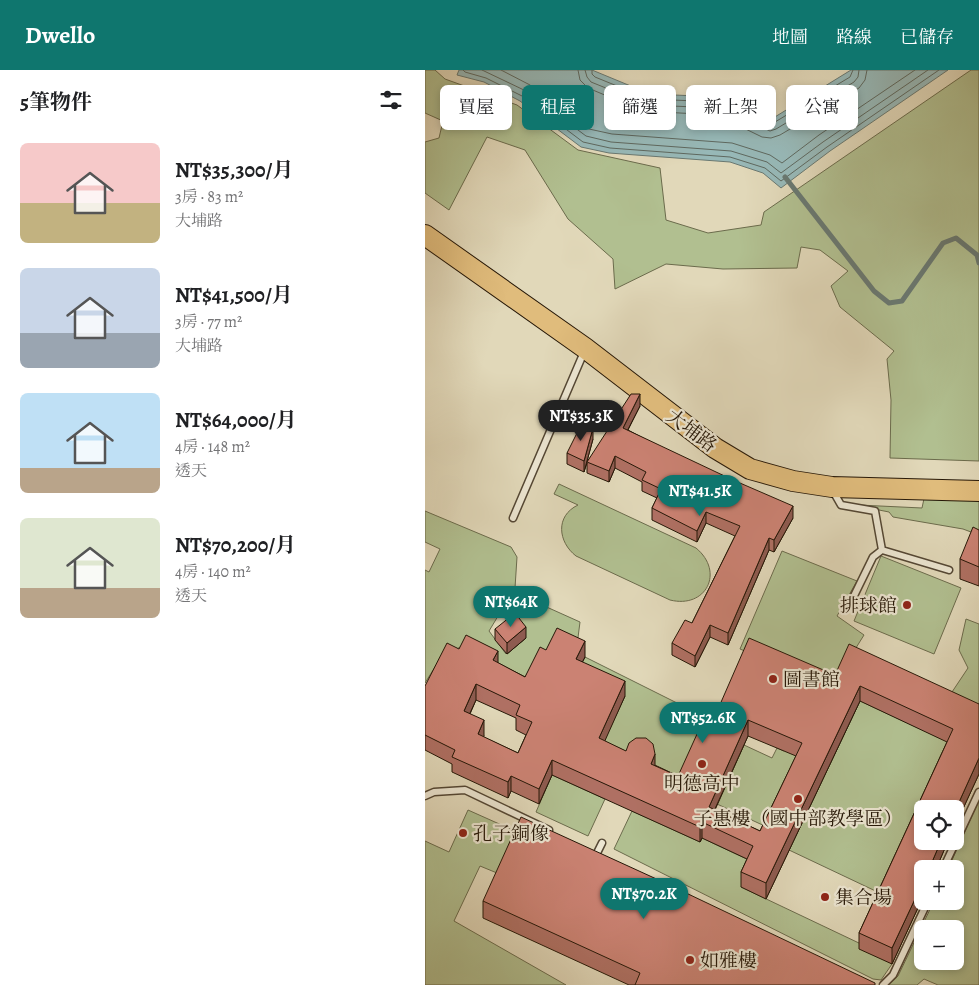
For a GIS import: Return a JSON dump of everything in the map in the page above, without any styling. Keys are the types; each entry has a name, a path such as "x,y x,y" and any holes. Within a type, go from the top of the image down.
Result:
{"main road":[{"name":"大埔路","path":"425,235 585,348 715,448 750,469 793,481 832,487 979,491"}],"lane":[{"path":"513,518 585,348"},
{"path":"832,487 841,505 875,511 882,550"},
{"path":"882,550 949,570"},
{"path":"851,602 873,557 882,550"},
{"path":"425,796 435,792 465,790 553,832"},
{"path":"947,860 979,792"},
{"path":"597,853 602,843"},
{"path":"589,849 606,857"},
{"path":"883,985 893,975 924,910"}],"green space":[{"path":"425,70 435,70 445,79 462,85 440,85 440,120 425,113"},
{"path":"971,70 979,70 979,461 890,458 891,400 887,359 894,351 840,307 831,286 848,271 820,250 801,247 797,268 723,269 666,264 615,289 613,259 568,219 525,150 487,137 449,210 425,193 425,142 439,138 441,130 512,130 512,103 522,109 522,130 551,130 578,150 660,168 666,220 708,233 761,225 764,212"},
{"path":"559,484 696,548 705,557 709,568 710,577 702,594 693,599 683,601 670,600 576,556 565,544 562,529 565,516 578,505 554,494"},
{"path":"925,494 979,498 979,535 963,529 893,517 889,512 859,506 922,508"},
{"path":"425,511 511,547 517,557 515,588 489,631 506,654 515,625 531,600 580,622 576,653 525,692 460,647 440,659 425,683 425,570 429,572 440,549 425,542"},
{"path":"782,551 857,581 837,616 864,635 849,659 769,828 717,804 744,745 772,758 777,748 784,751 803,676 740,649"},
{"name":"排球館","path":"881,556 961,588 934,654 854,621"},
{"path":"966,619 979,624 979,707 952,692 968,668 959,650"},
{"path":"585,657 709,719 678,791 629,758 552,727"},
{"path":"860,701 953,744 927,800 914,800 914,829 884,895 789,850"},
{"path":"552,775 605,799 588,836 536,812"},
{"path":"979,800 979,985 938,985 924,979 917,985 888,985 898,976 914,943 914,970 964,970 964,920 925,920 930,910 964,910 964,860 952,860 957,850 964,850 964,833"},
{"path":"468,810 515,831 497,873 480,866 454,921 566,985 425,985 425,841 449,852"},
{"path":"632,811 700,842 702,838 753,862 741,887 861,944 892,964 881,980 873,979 614,849"}],"water":[{"path":"459,70 592,70 628,85 604,85 604,130 676,130 676,95 686,96 686,130 776,130 776,116 786,110 786,130 858,130 858,85 827,85 851,70 948,70 830,151 781,188 763,173 730,162 609,153 581,147 558,130 594,130 594,85 522,85 522,103 512,97 512,85 490,85 457,75"}],"building":[{"path":"631,394 640,394 623,428 793,506 774,540 769,538 728,633 710,625 695,656 672,643 685,620 692,623 740,526 706,512 697,531 652,508 661,489 642,480 646,472 615,456 609,471 587,462"},
{"path":"582,423 593,428 584,461 567,453"},
{"path":"973,527 979,530 979,567 960,559"},
{"path":"515,613 526,627 507,643 495,629"},
{"path":"557,628 585,641 576,659 625,681 599,738 626,751 629,743 636,738 646,738 653,744 655,754 651,764 678,776 707,712 715,716 749,638 835,675 849,644 979,704 979,758 960,800 920,800 953,729 860,686 766,883 741,872 753,846 702,822 700,827 552,760 539,789 511,776 508,782 452,757 455,750 425,735 425,686 447,643 459,649 466,635 498,651 493,660 525,677 540,647 546,650","holes":["476,684 520,705 516,715 532,722 518,753 478,734 484,720 464,711","748,720 802,743 760,831 709,807"]},
{"path":"914,814 914,850 937,850 933,860 914,860 914,901 892,948 859,933"},
{"path":"521,817 663,882 875,983 875,985 635,985 640,973 483,901"}],"waterway":[{"path":"785,177 874,291 889,303 902,301 943,243 956,238 977,255 979,263"}],"place":[{"name":"排球館","path":"907,605"},
{"name":"圖書館","path":"773,679"},
{"name":"明德高中","path":"702,764"},
{"name":"子惠樓（國中部教學區）","path":"798,799"},
{"name":"孔子銅像","path":"463,833"},
{"name":"集合場","path":"825,897"},
{"name":"如雅樓","path":"690,960"}]}
